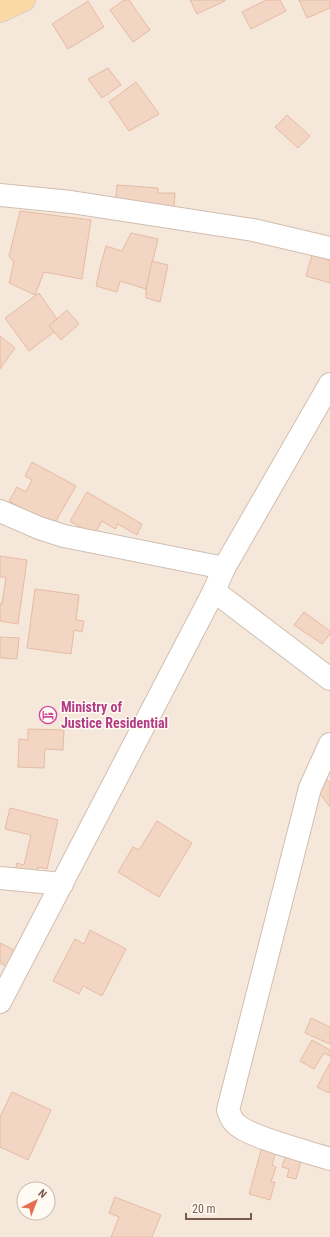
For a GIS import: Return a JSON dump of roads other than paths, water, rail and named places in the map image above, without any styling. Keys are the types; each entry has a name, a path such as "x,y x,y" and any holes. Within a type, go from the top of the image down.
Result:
{"main road":[{"path":"0,12 24,0"}],"street":[{"path":"0,195 71,202 253,230 330,248"},
{"path":"0,1002 214,591 224,568 330,384"},
{"path":"0,511 39,528 64,536 224,568"},
{"path":"214,591 330,678"},
{"path":"330,744 310,788 228,1110 230,1117 235,1124 253,1135 330,1159"},
{"path":"0,878 62,884"}],"place":[{"name":"Ministry of Justice Residential","path":"48,715"}]}
